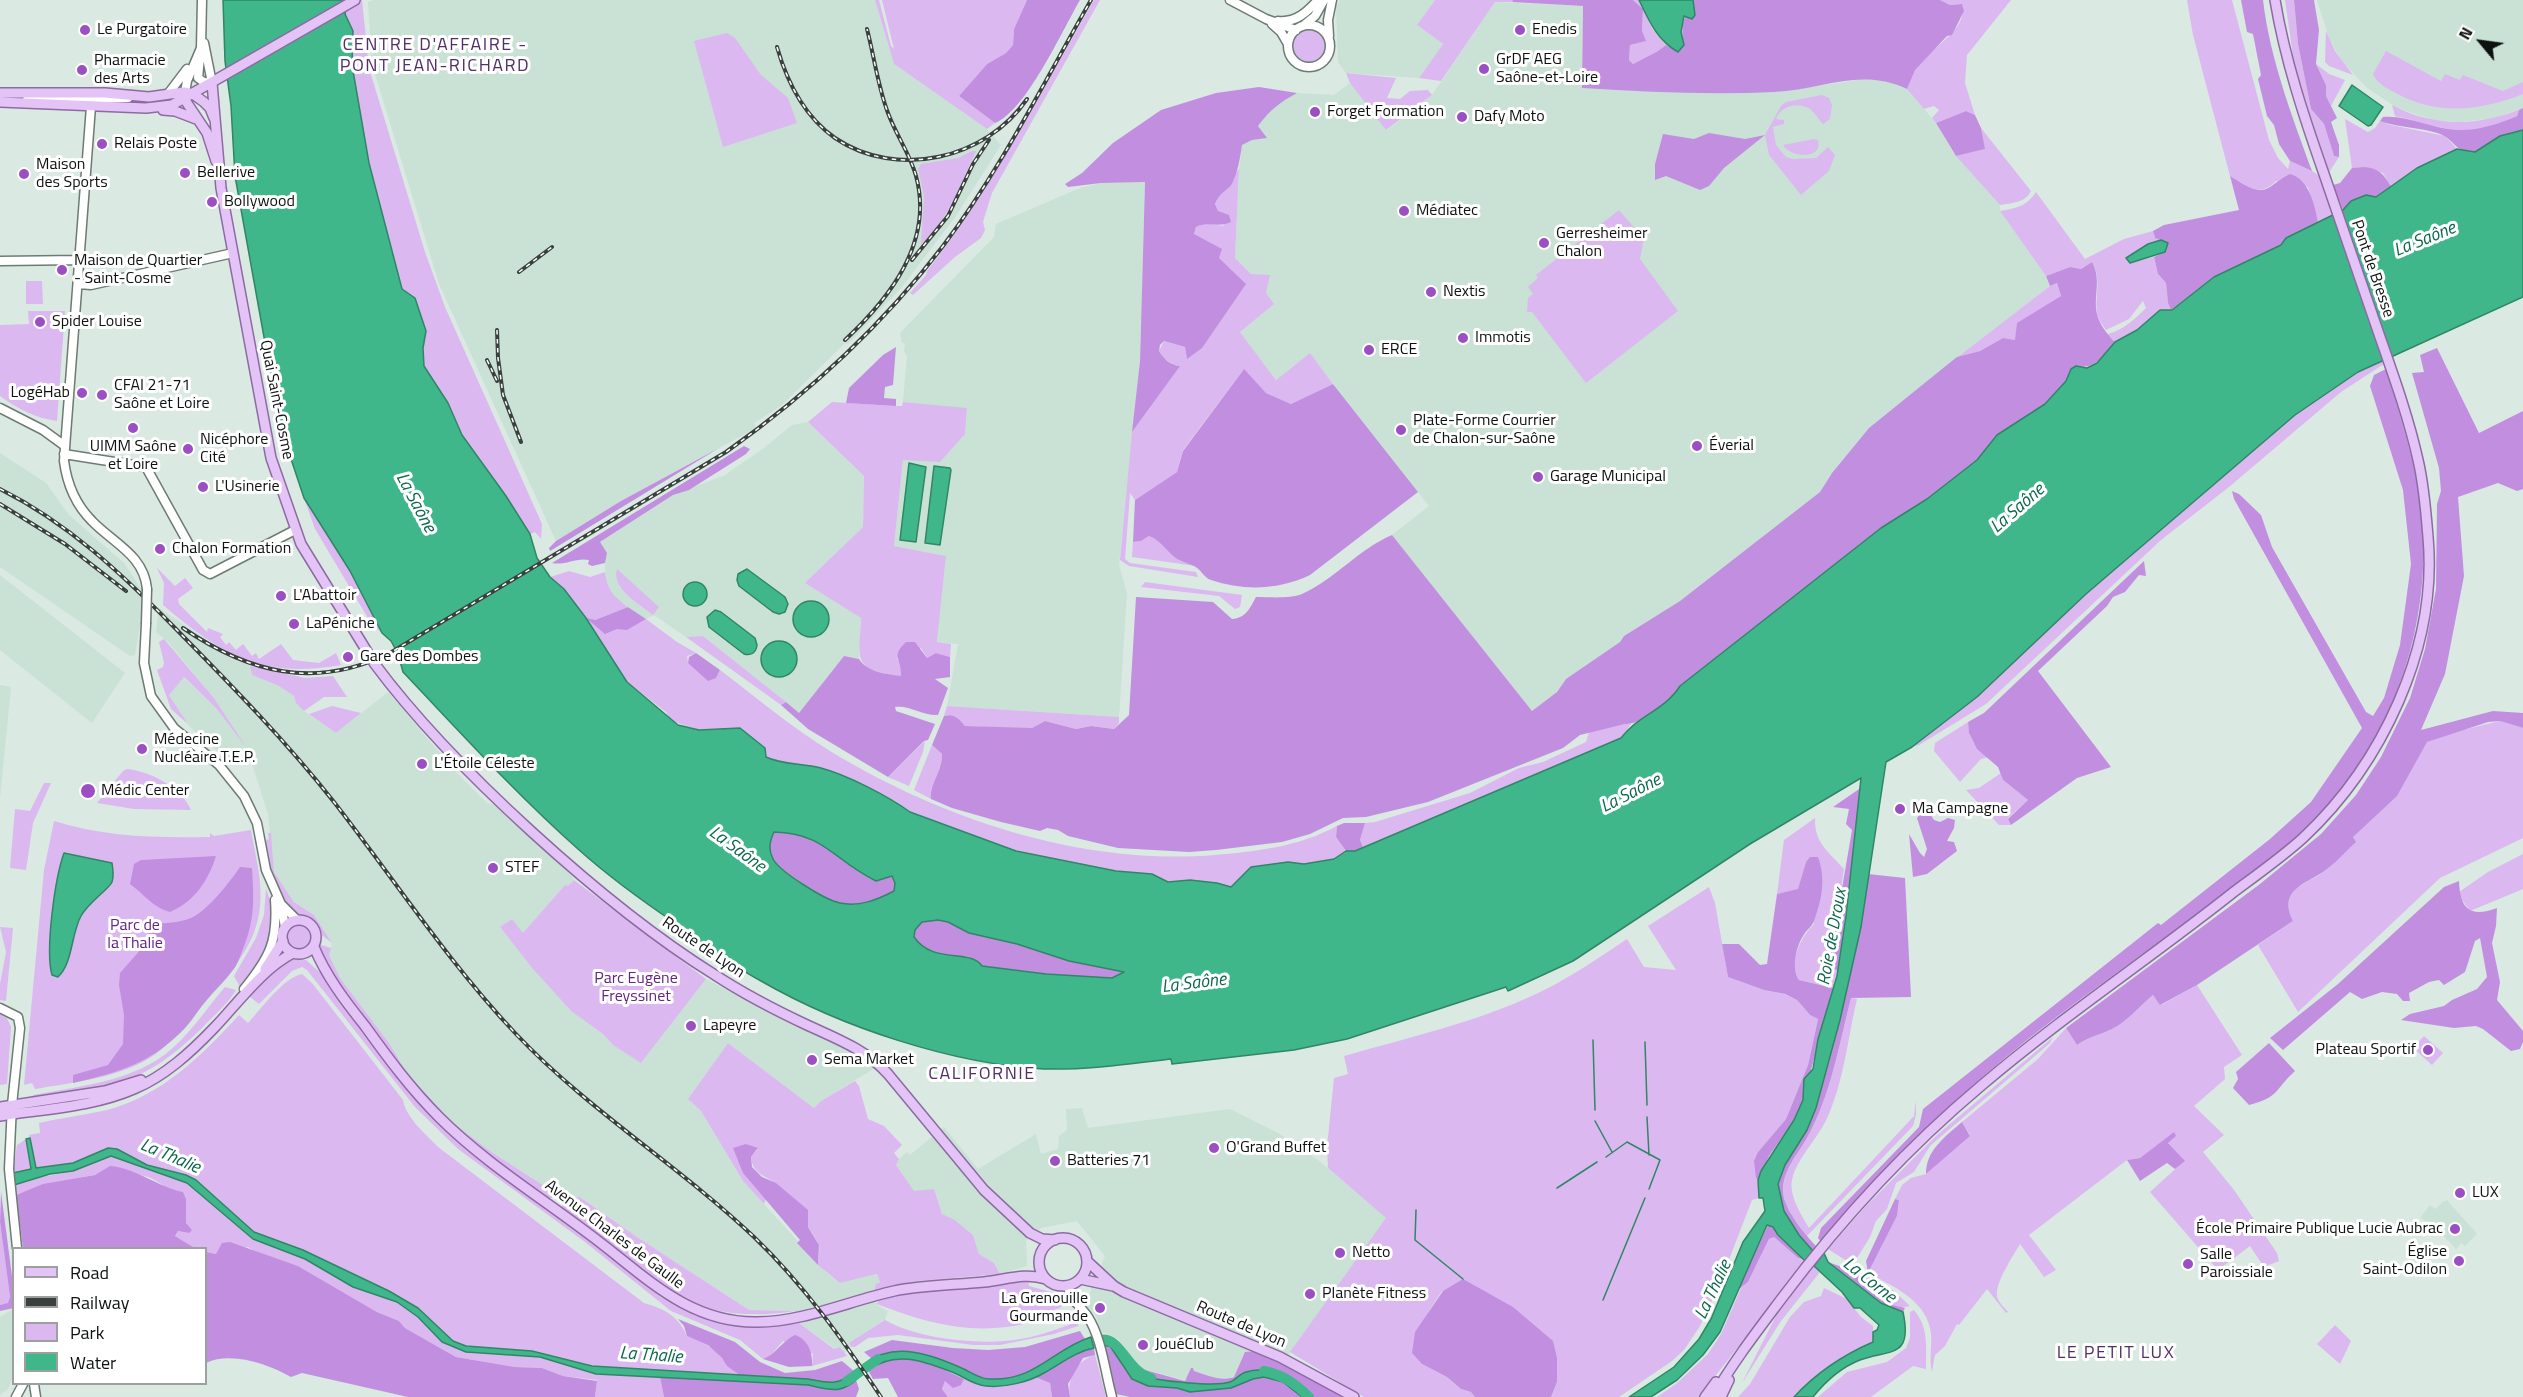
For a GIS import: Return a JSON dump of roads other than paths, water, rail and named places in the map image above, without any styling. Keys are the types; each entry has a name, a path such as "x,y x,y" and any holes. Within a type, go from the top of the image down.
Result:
{"main road":[{"path":"202,0 198,78 212,83"},
{"path":"146,108 172,105 187,99 355,0"},
{"path":"1230,0 1266,19 1300,28 1318,27 1329,37"},
{"path":"1266,19 1286,22 1295,19 1305,14 1318,0"},
{"path":"1288,44 1300,28 1315,16 1323,0"},
{"path":"1266,19 1281,32 1288,44 1288,52 1296,64 1310,68 1325,61 1330,53 1328,20 1332,0"},
{"name":"Pont de Bresse","path":"1752,1339 1827,1241 1906,1156 1980,1086 2065,1018 2208,913 2303,838 2351,784 2382,736 2411,670 2419,641 2428,577 2429,541 2419,462 2392,374 2295,89 2278,16 2277,0"},
{"path":"202,31 212,83"},
{"path":"168,94 200,51"},
{"path":"200,51 187,99 211,143 221,188"},
{"name":"Quai Saint-Cosme","path":"212,83 221,188 271,458 295,530 318,574 355,632"},
{"path":"0,93 92,99 175,111 196,119"},
{"path":"4,102 149,97 168,94 187,99"},
{"path":"92,99 64,450 66,471 78,503 94,523 135,559 142,570 147,589 144,663 151,696 174,728 219,765 244,796 257,823 266,870 275,893 281,904 297,920"},
{"name":"Quai Saint-Cosme","path":"187,99 204,102 213,114 220,156"},
{"path":"78,284 91,285 232,253"},
{"path":"0,261 80,260"},
{"path":"0,408 43,430 64,450 146,467 203,570 210,574 295,530"},
{"path":"43,430 66,427"},
{"name":"Route de Lyon","path":"355,632 373,660 429,730 478,783 604,896 722,980 848,1045 883,1068 984,1190 1030,1233 1042,1239 1055,1240"},
{"path":"236,999 261,968 271,950 277,920 275,893"},
{"path":"0,1116 12,1110 138,1082 172,1061 266,968 283,941 285,927 281,904"},
{"path":"0,1107 12,1110 108,1098 137,1088 183,1059 272,968 314,947 317,938 315,928 307,921 297,920 285,927"},
{"path":"283,941 286,949 298,954"},
{"name":"Avenue Charles de Gaulle","path":"314,947 323,969 410,1086 454,1131 654,1286 691,1308 723,1319 766,1322 798,1317 893,1291 1013,1277"},
{"name":"Avenue Charles de Gaulle","path":"298,954 323,969"},
{"path":"0,1008 18,1017 20,1028 9,1154 17,1247"},
{"name":"Route de Lyon","path":"1030,1233 1041,1257"},
{"path":"1063,1239 1077,1243 1083,1249 1087,1261 1086,1271 1080,1279 1068,1286 1060,1286 1039,1276 1013,1277 1031,1269 1047,1246 1055,1240 1063,1239"},
{"path":"1041,1257 1040,1266 1046,1279"},
{"name":"Route de Lyon","path":"1087,1261 1114,1286 1141,1300 1280,1357 1353,1397"},
{"name":"Route de Lyon","path":"1080,1279 1114,1286"},
{"path":"1068,1286 1070,1295 1094,1329 1112,1397"},
{"path":"1705,1397 1752,1339"},
{"path":"1721,1397 1752,1339"},
{"path":"1713,1397 1729,1370"}],"water":[{"name":"La Saône","path":"223,0 348,0 345,14 353,31 352,65 369,163 402,289 415,298 426,331 423,348 424,366 448,403 462,435 530,534 537,558 550,577 564,589 586,618 627,682 678,725 699,730 740,728 765,748 766,757 821,768 843,776 879,793 910,812 1016,851 1116,871 1152,874 1168,882 1190,880 1231,887 1251,867 1288,862 1304,864 1334,859 1346,851 1355,851 1621,738 1635,724 1674,694 1680,686 1881,528 1927,499 1977,460 1997,435 2045,404 2066,381 2071,369 2076,366 2087,368 2097,363 2115,342 2137,330 2160,310 2172,310 2214,277 2281,245 2286,238 2343,210 2351,201 2366,195 2376,197 2417,168 2457,149 2475,152 2500,136 2523,130 2523,297 2358,372 2295,415 2086,594 1977,697 1912,747 1886,762 1861,927 1840,1020 1816,1108 1807,1130 1785,1165 1778,1184 1784,1211 1799,1235 1813,1251 1805,1261 1778,1235 1773,1227 1767,1225 1720,1332 1703,1355 1677,1380 1651,1397 1629,1397 1674,1367 1699,1339 1711,1319 1743,1242 1765,1211 1763,1198 1759,1198 1758,1180 1761,1171 1794,1120 1803,1100 1804,1079 1813,1069 1818,1039 1837,976 1861,778 1750,844 1573,961 1508,991 1506,987 1347,1039 1294,1050 1172,1064 1171,1059 1092,1068 1044,1069 972,1060 935,1051 861,1028 826,1013 792,998 717,954 601,869 510,785 403,672 398,654 391,641 382,633 350,571 304,498 280,426 235,176 231,106 225,61","holes":["774,832 806,837 876,881 892,876 895,883 894,891 874,900 854,904 840,903 824,897 793,878 773,859 770,845","938,920 948,922 969,933 1017,944 1069,961 1124,972 1112,978 1046,974 982,966 969,958 941,954 922,946 914,937 915,930 922,922"]},
{"path":"1639,0 1693,0 1695,15 1692,19 1684,16 1681,32 1684,45 1678,52 1659,36"},
{"path":"2352,85 2383,107 2371,125 2368,126 2339,106"},
{"path":"2161,240 2168,243 2165,252 2130,263 2126,258 2148,244"},
{"path":"909,463 926,467 916,542 900,540"},
{"path":"934,466 951,470 940,545 925,543"},
{"path":"747,569 785,597 788,604 785,612 779,614 773,612 739,586 738,574"},
{"path":"695,582 703,586 707,594 703,602 695,606 687,602 683,594 687,586"},
{"path":"811,601 824,606 829,619 824,632 811,637 798,632 793,619 798,606"},
{"path":"715,610 721,612 755,638 757,645 754,652 744,654 709,627 707,617"},
{"path":"779,641 792,646 797,659 792,672 779,677 766,672 761,659 766,646"},
{"path":"64,853 112,863 113,875 110,885 81,916 67,964 58,977 52,975 50,964 50,932 54,896"},
{"path":"30,1138 36,1168 73,1163 108,1148 117,1149 147,1165 186,1175 196,1180 254,1232 303,1250 389,1291 418,1308 453,1341 466,1346 532,1351 592,1366 828,1382 843,1380 855,1372 859,1377 847,1387 835,1390 808,1385 596,1374 540,1357 466,1352 442,1342 418,1317 397,1302 353,1287 305,1259 253,1239 187,1183 111,1156 73,1171 50,1174 14,1185 13,1173 31,1169 26,1139"},
{"path":"1824,1253 1828,1262 1881,1303 1903,1312 1905,1338 1897,1350 1860,1360 1840,1371 1813,1397 1794,1397 1830,1365 1873,1342 1873,1332 1879,1325 1860,1308 1854,1308 1842,1292 1814,1266"},
{"path":"1107,1336 1117,1345 1132,1368 1143,1376 1212,1384 1230,1382 1246,1372 1264,1370 1281,1375 1311,1397 1302,1397 1283,1382 1264,1377 1231,1388 1190,1392 1177,1388 1148,1386 1132,1379 1110,1346 1101,1346 1099,1338"},
{"path":"1091,1337 1094,1348 1074,1355 1031,1379 1001,1386 977,1384 941,1368 910,1359 889,1360 868,1370 864,1364 888,1353 914,1352 939,1359 983,1378 1006,1378 1032,1370 1078,1342"}],"waterway":[{"path":"1593,1040 1595,1110"},
{"path":"1645,1042 1647,1105"},
{"path":"1647,1117 1649,1155"},
{"path":"1595,1121 1612,1152"},
{"path":"1606,1157 1627,1142 1660,1160 1649,1189"},
{"path":"1557,1188 1597,1162"},
{"path":"1603,1300 1645,1198"},
{"path":"1416,1210 1415,1240 1463,1279"},
{"name":"La Thalie","path":"1100,1340 1113,1343 1136,1369 1151,1378"},
{"name":"La Thalie","path":"847,1381 878,1359"},
{"name":"La Thalie","path":"1264,1371 1288,1380 1309,1397"}],"railway":[{"path":"183,628 233,656 283,671 309,673 335,671 362,664 390,653 726,452 815,382 869,331 920,275 984,187 1091,0"},
{"path":"845,340 878,306 892,287 904,267 919,224 920,200 916,176 891,121 867,29"},
{"path":"777,47 798,98 815,120 835,138 859,151 885,158 912,160 939,157 965,149 1010,120 1027,99"},
{"path":"912,260 948,216 973,164 989,140"},
{"path":"519,272 552,247"},
{"path":"497,330 503,395 521,442"},
{"path":"487,360 497,381"},
{"path":"0,489 48,517 93,550 134,587 216,670 277,734 334,802 444,949 491,1007 544,1062 573,1088 695,1186 754,1237 790,1274 822,1314 881,1397"},
{"path":"0,504 65,544 126,591"}],"place":[{"name":"Le Purgatoire","path":"85,30"},
{"name":"Enedis","path":"1520,30"},
{"name":"GrDF AEG Saône-et-Loire","path":"1484,69"},
{"name":"Pharmacie des Arts","path":"82,70"},
{"name":"Forget Formation","path":"1315,112"},
{"name":"Dafy Moto","path":"1462,117"},
{"name":"Relais Poste","path":"102,144"},
{"name":"Bellerive","path":"185,173"},
{"name":"Maison des Sports","path":"24,174"},
{"name":"Bollywood","path":"212,202"},
{"name":"Médiatec","path":"1404,211"},
{"name":"Gerresheimer Chalon","path":"1544,243"},
{"name":"Maison de Quartier - Saint-Cosme","path":"62,270"},
{"name":"Nextis","path":"1431,292"},
{"name":"Spider Louise","path":"40,322"},
{"name":"Immotis","path":"1463,338"},
{"name":"ERCE","path":"1369,350"},
{"name":"LogéHab","path":"82,393"},
{"name":"CFAI 21-71 Saône et Loire","path":"102,395"},
{"name":"UIMM Saône et Loire","path":"133,428"},
{"name":"Plate-Forme Courrier de Chalon-sur-Saône","path":"1401,430"},
{"name":"Éverial","path":"1697,446"},
{"name":"Nicéphore Cité","path":"188,449"},
{"name":"Garage Municipal","path":"1538,477"},
{"name":"L'Usinerie","path":"203,487"},
{"name":"Chalon Formation","path":"160,549"},
{"name":"L'Abattoir","path":"281,596"},
{"name":"LaPéniche","path":"294,624"},
{"name":"Gare des Dombes","path":"348,657"},
{"name":"Médecine Nucléaire T.E.P.","path":"142,749"},
{"name":"L'Étoile Céleste","path":"422,764"},
{"name":"Médic Center","path":"88,791"},
{"name":"Ma Campagne","path":"1900,809"},
{"name":"STEF","path":"493,868"},
{"name":"Lapeyre","path":"691,1026"},
{"name":"Plateau Sportif","path":"2428,1050"},
{"name":"Sema Market","path":"812,1060"},
{"name":"O'Grand Buffet","path":"1214,1148"},
{"name":"Batteries 71","path":"1055,1161"},
{"name":"LUX","path":"2460,1193"},
{"name":"École Primaire Publique Lucie Aubrac","path":"2455,1229"},
{"name":"Netto","path":"1340,1253"},
{"name":"Église Saint-Odilon","path":"2459,1261"},
{"name":"Salle Paroissiale","path":"2188,1264"},
{"name":"Planète Fitness","path":"1310,1294"},
{"name":"La Grenouille Gourmande","path":"1100,1308"},
{"name":"JouéClub","path":"1143,1345"}],"district":[{"name":"CENTRE D'AFFAIRE - PONT JEAN-RICHARD","path":"435,56"},
{"name":"CALIFORNIE","path":"982,1075"},
{"name":"LE PETIT LUX","path":"2116,1354"}],"park label":[{"name":"Parc de la Thalie","path":"135,935"},
{"name":"Parc Eugène Freyssinet","path":"636,988"}],"water label":[{"name":"Roie de Droux","path":"1833,937"},
{"name":"La Corne","path":"1869,1281"}]}
